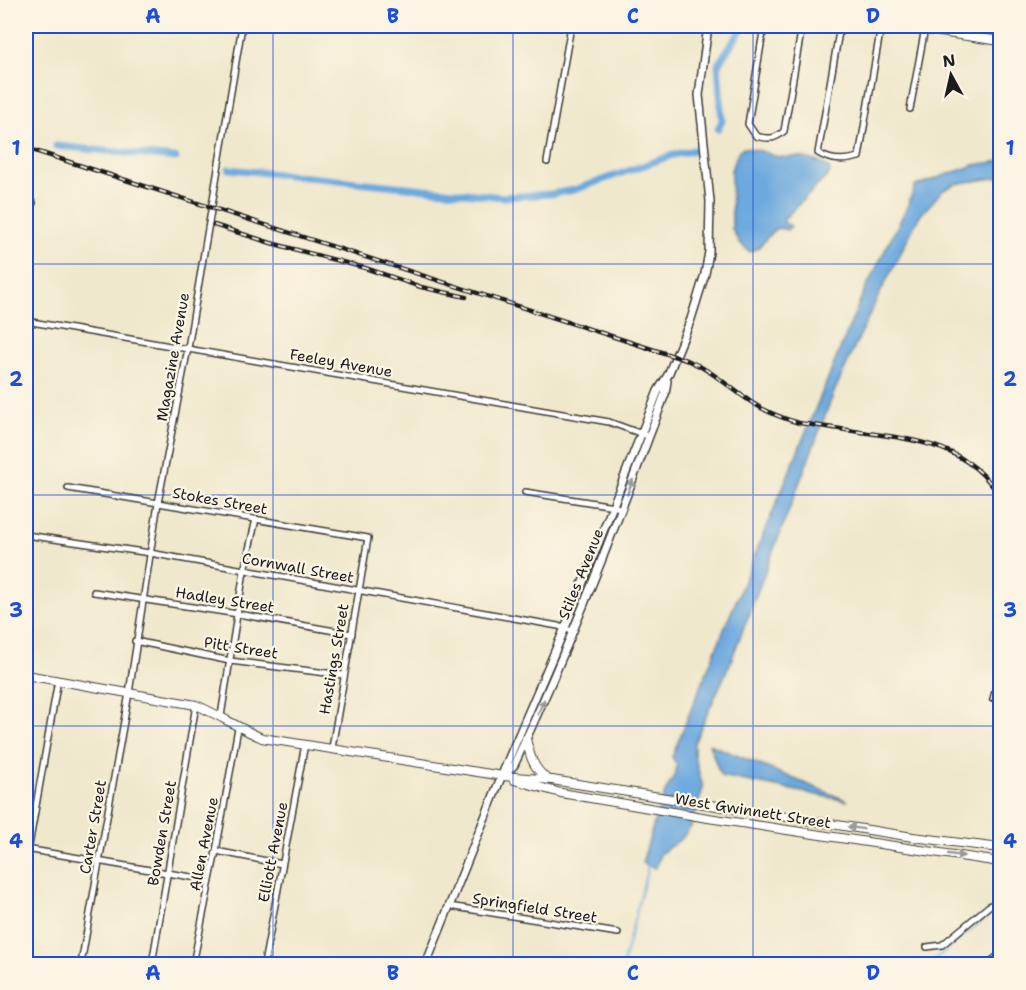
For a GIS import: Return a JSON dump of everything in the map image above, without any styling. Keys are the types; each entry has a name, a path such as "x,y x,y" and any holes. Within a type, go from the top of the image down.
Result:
{"highway":[{"path":"991,964 1000,957"}],"main road":[{"path":"901,26 1000,41"},
{"name":"West Gwinnett Street","path":"26,675 196,705 262,738 503,776 549,779 914,837 1000,848"},
{"path":"526,739 538,772 549,779"},
{"name":"West Gwinnett Street","path":"503,776 544,790 708,818 1000,862"}],"street":[{"name":"Magazine Avenue","path":"129,693 135,641 158,503 188,348 242,26"},
{"path":"547,162 571,26"},
{"name":"Stiles Avenue","path":"426,964 506,765 569,630 621,509 658,391 668,375 699,297 709,252 710,201 699,95 708,26"},
{"path":"764,26 748,124 756,136 768,139 778,137 784,131 802,26"},
{"path":"840,26 818,153 825,158 850,160 859,157 881,26"},
{"path":"910,109 925,28"},
{"path":"26,202 33,203"},
{"name":"Feeley Avenue","path":"26,321 609,422 645,435"},
{"name":"Stiles Avenue","path":"503,776 514,765 526,739 614,506 645,435"},
{"name":"Stokes Street","path":"68,488 368,538"},
{"path":"525,492 621,509"},
{"path":"221,716 244,571 256,519"},
{"name":"Cornwall Street","path":"26,535 150,554 569,630"},
{"name":"Hastings Street","path":"332,748 368,538"},
{"name":"Hadley Street","path":"94,592 352,634"},
{"name":"Pitt Street","path":"135,641 230,661 343,675"},
{"path":"26,863 58,680"},
{"name":"Carter Street","path":"81,964 129,693"},
{"name":"Bowden Street","path":"152,964 196,705"},
{"name":"Allen Avenue","path":"193,964 238,728"},
{"name":"Elliott Avenue","path":"264,964 305,744"},
{"path":"27,849 209,880"},
{"path":"216,851 282,864"},
{"path":"927,947 942,945 1000,899"},
{"name":"Springfield Street","path":"449,906 618,933"}],"water":[{"path":"744,148 779,157 800,157 812,160 830,170 829,174 784,219 784,223 791,226 787,230 778,228 774,230 758,248 750,252 739,242 732,229 731,170 739,150"},
{"path":"1000,161 1000,177 955,184 942,191 919,217 874,305 835,390 729,666 694,743 694,755 703,787 691,827 682,838 660,854 656,868 642,863 666,790 675,774 677,765 672,757 690,712 862,296 908,205 915,186 974,165"},
{"path":"709,744 848,801 721,776"}],"waterway":[{"path":"718,129 722,121 718,64 744,26"},
{"path":"56,146 176,158"},
{"path":"229,169 504,197 574,190 673,155 694,150"},
{"path":"623,964 649,863"},
{"path":"929,964 994,911 1000,909"}],"railway":[{"path":"26,148 689,361 714,375 757,406 799,423 906,439 942,449 974,467 988,480 1000,497"},
{"path":"214,225 365,268 421,287 466,297"},
{"path":"991,700 1000,667"}]}
